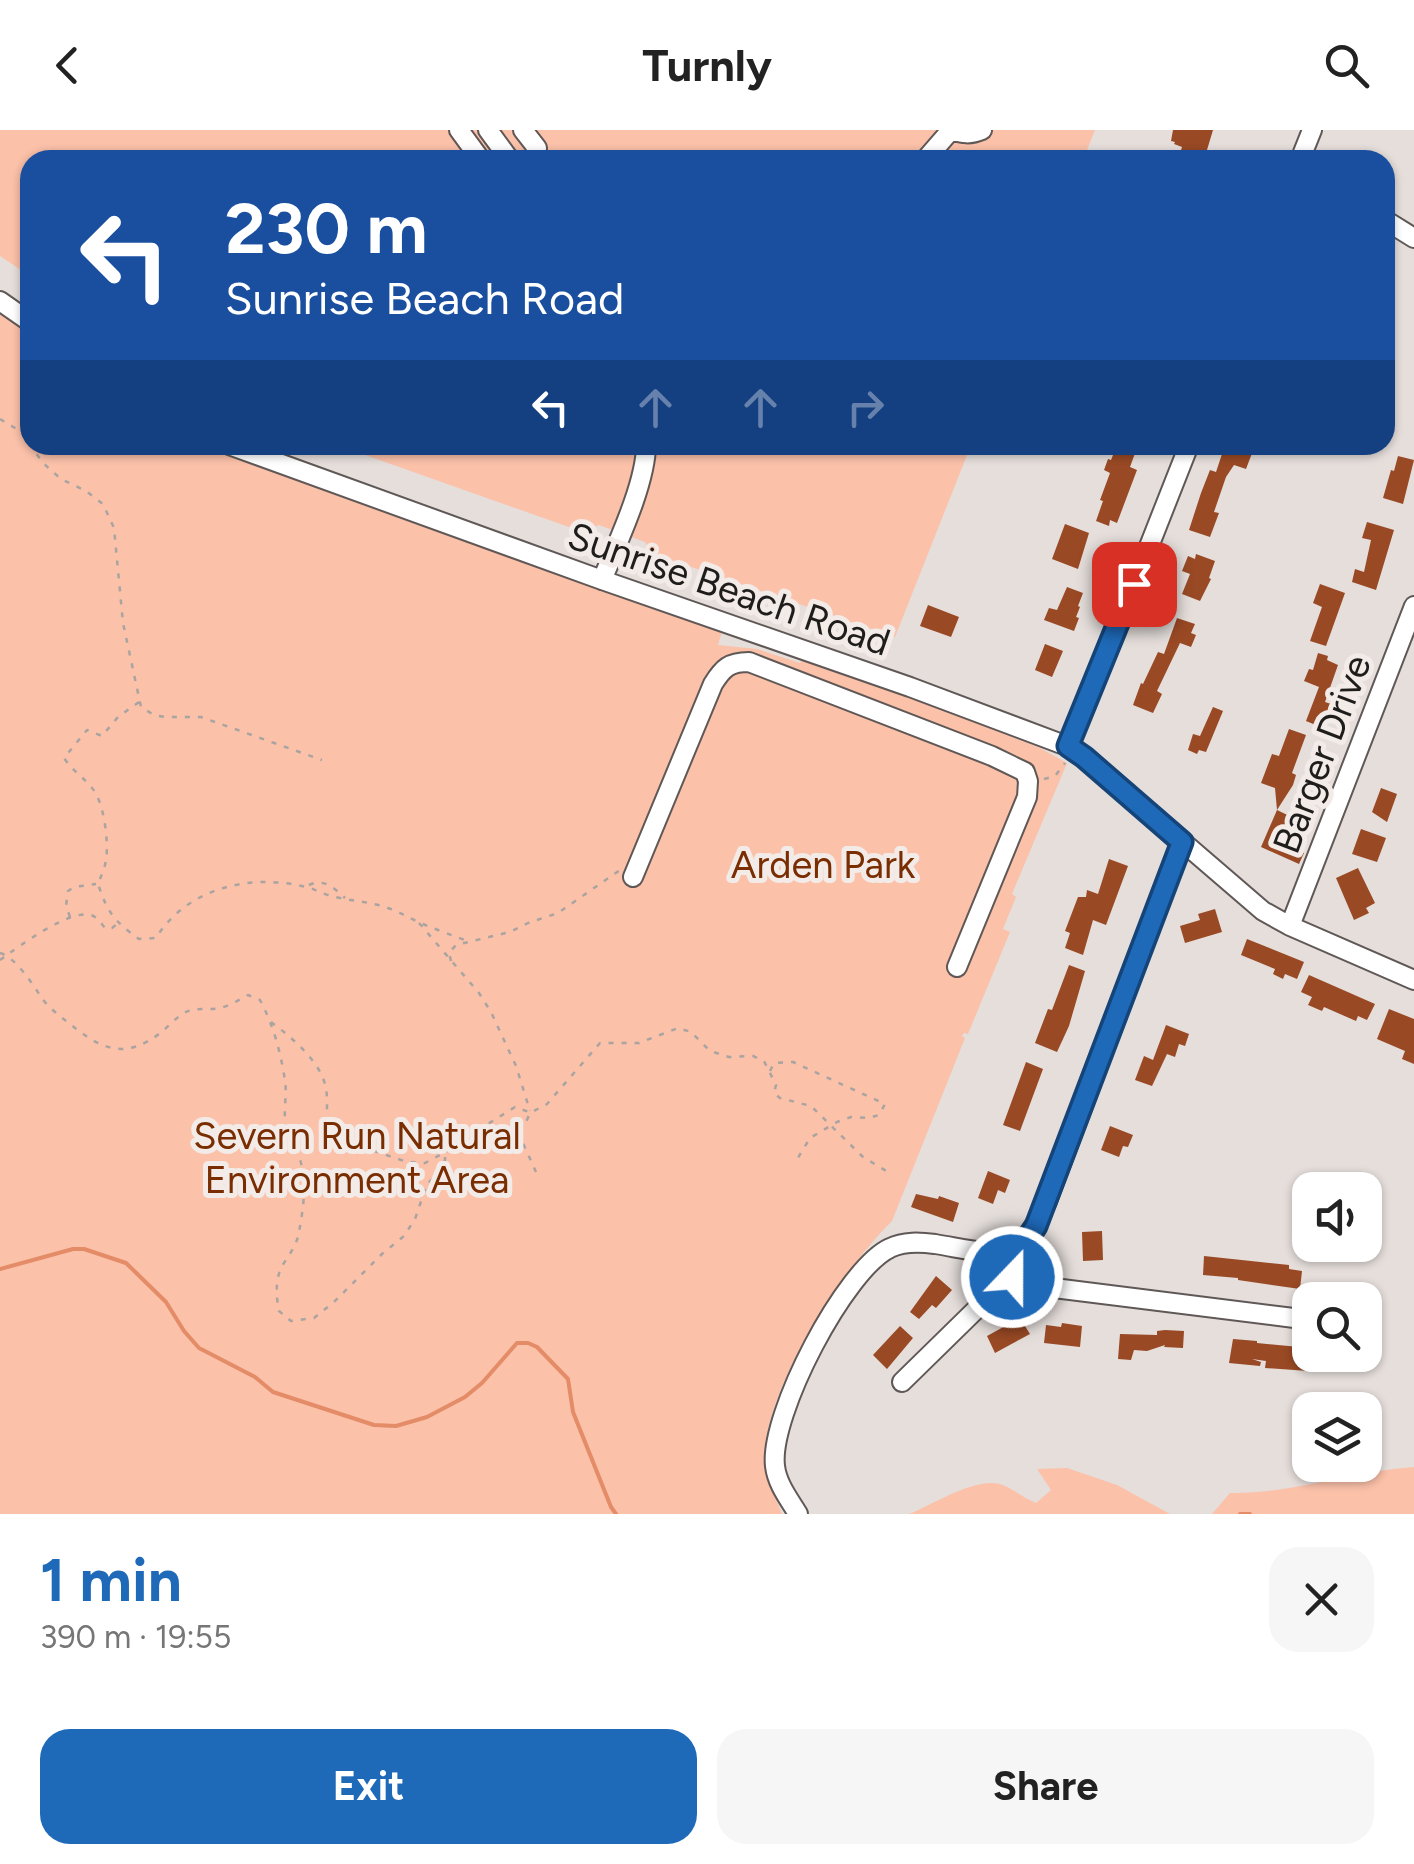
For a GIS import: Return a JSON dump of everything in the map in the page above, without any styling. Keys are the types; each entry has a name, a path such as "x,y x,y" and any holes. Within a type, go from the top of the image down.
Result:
{"street":[{"path":"934,150 951,130 973,134 982,130"},
{"name":"Sunrise Beach Road","path":"257,455 1068,746 1254,904 1290,926 1414,980"},
{"path":"602,580 646,455"},
{"path":"1068,746 1184,455"},
{"name":"Barger Drive","path":"1290,926 1409,635 1414,606"},
{"path":"633,877 713,684 735,662 749,662 1025,772 1027,797 956,967"},
{"path":"897,720 910,687"},
{"path":"947,738 960,706"},
{"path":"798,1514 778,1476 775,1446 792,1389 811,1351 863,1269 884,1250 924,1243 1000,1252 1028,1238 1036,1226 1182,842"},
{"path":"1010,1250 1012,1277"},
{"path":"1012,1277 1030,1285 1292,1318"},
{"path":"902,1382 1012,1277"}],"path":[{"path":"37,455 52,471 104,504 114,528 123,623 141,707 154,715 201,717 322,760"},
{"path":"139,702 118,717 102,736 87,730 64,758 98,798 107,838 106,862 98,884 105,908 139,939 156,938 168,920 218,889 270,881 385,906 466,941"},
{"path":"1028,781 1054,776 1068,756 1068,746"},
{"path":"451,960 449,953 456,945 510,932 558,913 642,855"},
{"path":"306,887 324,882 346,899"},
{"path":"70,917 66,906 68,891 74,886 98,884"},
{"path":"0,960 70,917 89,914 106,929 118,922"},
{"path":"418,922 490,1012 516,1066 530,1113"},
{"path":"0,952 12,958 46,1004 80,1031 114,1050 146,1042 183,1013 218,1008 248,995 260,1000 270,1021 286,1084 285,1118 303,1176 298,1237 281,1268 276,1292 279,1311 291,1321 314,1318 404,1236 415,1219 427,1184 446,1160 445,1154"},
{"path":"270,1021 309,1056 321,1076 326,1089 326,1125 330,1136 407,1162 425,1163 515,1107 530,1113"},
{"path":"480,1132 503,1137 517,1131 530,1113 547,1104 600,1043 638,1043 678,1028 692,1032 710,1051 764,1061 776,1085 774,1093 812,1106 863,1157 888,1172"},
{"path":"770,1072 774,1063 793,1062 885,1104 880,1115 851,1117 810,1138 796,1161"},
{"path":"517,1131 536,1172"}],"green space":[{"path":"0,130 1095,130 1087,150 20,150 20,269 0,256"},
{"name":"Severn Run Natural Environment Area","path":"0,310 20,323 20,455 239,455 723,628 718,645 757,649 800,663 804,657 1038,747 1067,763 1012,894 1016,897 1003,929 1010,932 968,1034 962,1036 965,1038 892,1221 829,1300 808,1334 776,1403 767,1435 765,1463 782,1514 0,1514"},
{"path":"365,455 967,455 895,637 653,557 645,542 599,525 583,532"},
{"path":"1414,1467 1414,1514 1212,1514 1230,1493 1320,1482 1382,1482 1382,1471"},
{"path":"1067,1468 1117,1485 1170,1514 909,1514 978,1484 1000,1484 1036,1503 1051,1490 1037,1469"}],"building":[{"path":"1173,130 1213,130 1207,150 1181,150 1171,141"},
{"path":"1113,455 1134,455 1130,467 1137,470 1117,523 1110,520 1109,526 1096,521 1110,473 1104,470 1108,459"},
{"path":"1222,455 1251,455 1246,469 1234,465 1226,477 1210,537 1189,530 1210,470 1216,472"},
{"path":"1398,456 1414,460 1403,504 1383,498"},
{"path":"1367,522 1394,530 1376,590 1352,582 1355,569 1364,572 1371,540 1362,538"},
{"path":"1065,524 1089,533 1078,569 1052,559"},
{"path":"1196,554 1215,561 1200,601 1182,594 1190,574 1182,571 1188,556 1195,559"},
{"path":"1320,584 1345,593 1326,646 1310,641 1322,607 1313,603"},
{"path":"1067,587 1083,593 1074,631 1044,620 1049,608 1057,610"},
{"path":"928,605 959,617 951,637 920,626"},
{"path":"1177,618 1195,624 1191,633 1196,635 1191,647 1180,643 1157,691 1162,694 1153,713 1133,705 1158,652 1164,654"},
{"path":"1045,644 1063,651 1052,677 1035,670"},
{"path":"1318,653 1338,665 1325,702 1334,705 1323,728 1306,721 1319,687 1304,681 1309,669 1313,670"},
{"path":"1213,707 1223,711 1206,752 1188,750 1193,734 1200,736"},
{"path":"1289,729 1306,735 1292,773 1296,775 1293,785 1277,810 1275,788 1261,783 1272,754 1279,756"},
{"path":"1381,788 1397,794 1387,822 1372,812"},
{"path":"1277,810 1304,823 1293,847 1304,853 1299,864 1261,847"},
{"path":"1361,829 1386,838 1377,862 1352,854"},
{"path":"1109,859 1128,866 1106,925 1093,920 1083,955 1065,948 1070,933 1065,931 1078,897 1086,897 1087,890 1098,894"},
{"path":"1358,868 1375,903 1366,908 1369,913 1354,920 1336,878"},
{"path":"1215,909 1222,932 1185,943 1180,926 1200,920 1198,914"},
{"path":"1247,939 1304,962 1297,979 1285,974 1283,979 1273,974 1275,969 1241,955"},
{"path":"1069,965 1085,971 1057,1052 1035,1043"},
{"path":"1309,975 1375,1004 1367,1020 1358,1016 1356,1021 1324,1007 1322,1011 1308,1005 1312,997 1301,992"},
{"path":"1389,1009 1414,1019 1414,1064 1402,1059 1405,1051 1377,1039"},
{"path":"1166,1025 1189,1034 1185,1046 1179,1044 1175,1057 1167,1054 1152,1086 1135,1080 1144,1056 1153,1060"},
{"path":"1026,1062 1043,1069 1020,1131 1003,1125"},
{"path":"1110,1126 1133,1135 1119,1157 1101,1150"},
{"path":"988,1171 1010,1180 1005,1193 998,1190 993,1204 978,1198"},
{"path":"916,1194 959,1203 953,1222 911,1207"},
{"path":"1102,1231 1103,1260 1083,1261 1082,1232"},
{"path":"1204,1256 1289,1265 1289,1269 1302,1271 1301,1282 1292,1282 1292,1288 1203,1275"},
{"path":"936,1276 952,1290 919,1319 910,1312"},
{"path":"1020,1318 1030,1334 995,1353 987,1336"},
{"path":"1062,1323 1082,1326 1080,1347 1044,1343 1046,1325 1061,1327"},
{"path":"900,1326 913,1338 887,1369 873,1355"},
{"path":"1157,1331 1184,1331 1183,1348 1165,1345 1147,1351 1134,1350 1131,1360 1118,1359 1120,1334 1157,1335"},
{"path":"1233,1339 1292,1346 1292,1370 1265,1368 1266,1361 1252,1359 1261,1362 1260,1366 1229,1363"}],"waterway":[{"path":"0,1269 73,1249 126,1263 166,1302 199,1348 255,1377 273,1392 374,1425 396,1426 427,1417 465,1397 517,1343 528,1343 537,1347 568,1379 573,1412 616,1514"},
{"path":"1240,1514 1250,1514"}],"route":[{"path":"1012,1277 1010,1250 1028,1238 1047,1201 1182,842 1068,746 1134,584"}],"park label":[{"name":"Arden Park","path":"823,865"}]}
